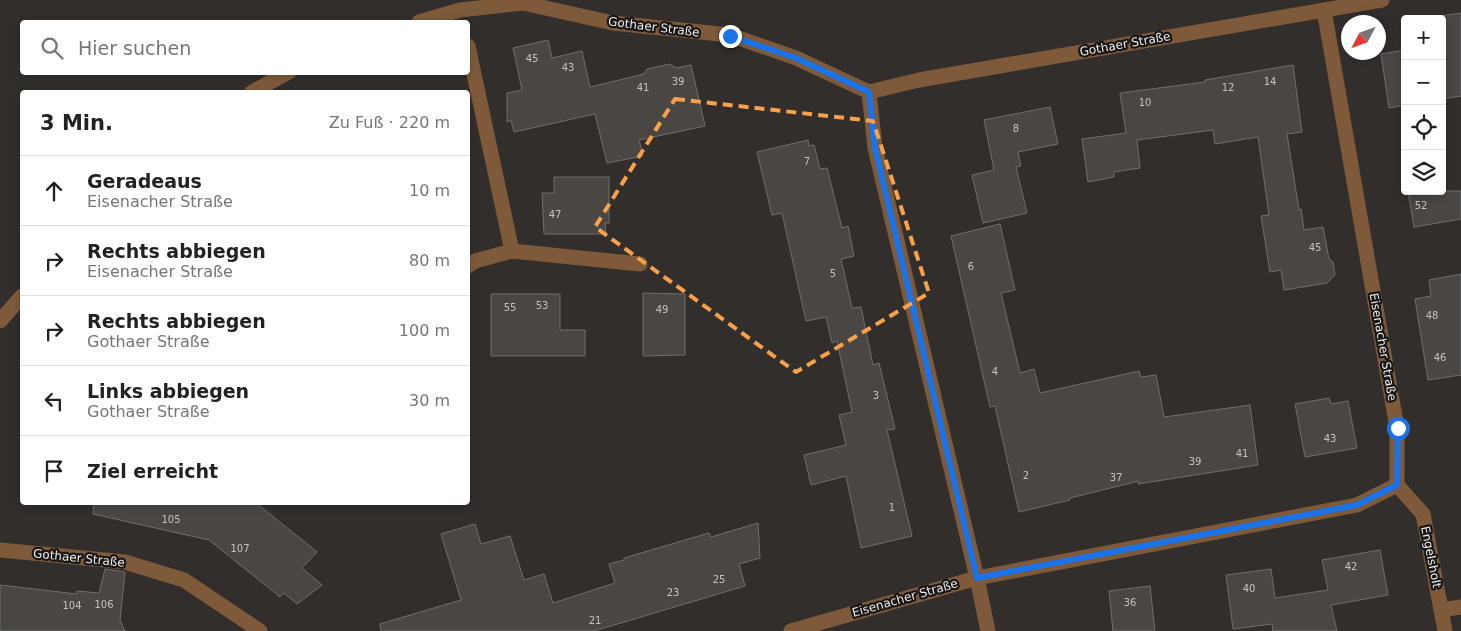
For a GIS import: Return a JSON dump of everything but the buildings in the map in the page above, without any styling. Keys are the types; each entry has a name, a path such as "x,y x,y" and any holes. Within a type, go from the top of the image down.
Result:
{"street":[{"name":"Gothaer Straße","path":"433,20 523,3 613,23 730,36 796,58 869,92 919,80 1382,0"},
{"name":"Eisenacher Straße","path":"792,631 977,578 1357,505 1397,485 1398,428 1324,10"},
{"path":"470,55 512,251"},
{"path":"256,90 283,75"},
{"path":"869,92 875,148 988,631"},
{"path":"470,265 475,261 512,251 640,264"},
{"path":"0,322 20,298"},
{"name":"Engelsholt","path":"1397,485 1423,514 1445,631"},
{"name":"Gothaer Straße","path":"0,550 133,564 184,580 260,631"},
{"path":"1441,610 1461,606"}],"highlighted area":[{"path":"675,99 873,121 929,293 796,372 595,227"}],"route":[{"path":"730,36 796,58 869,92 875,148 977,578 1357,505 1397,485 1398,428"}]}
